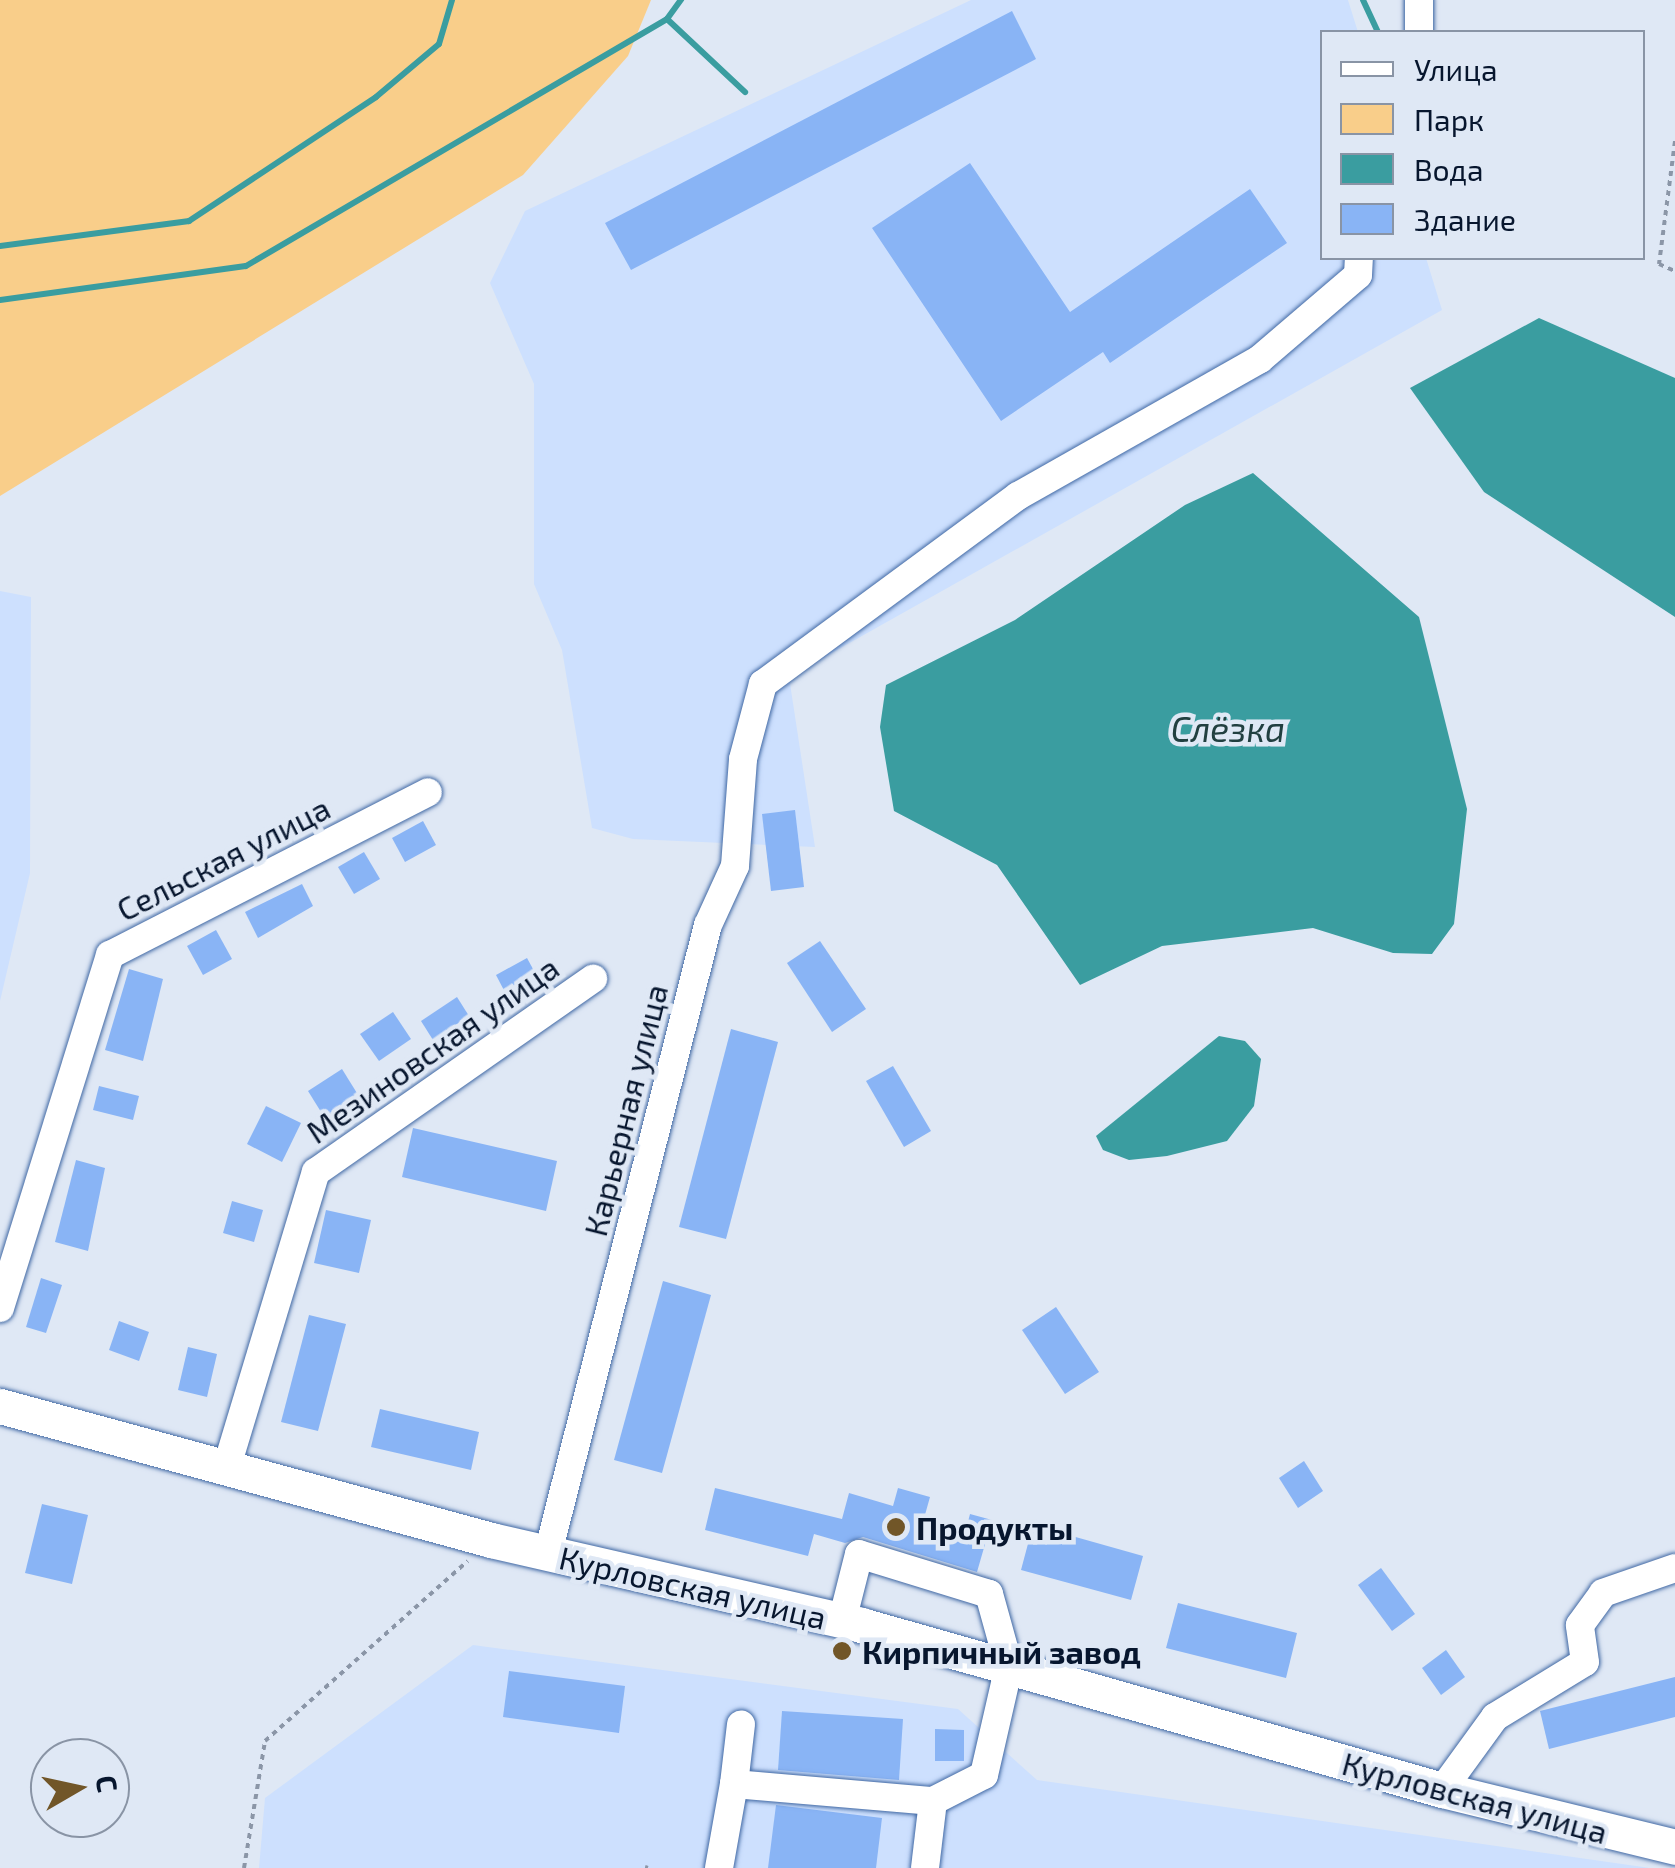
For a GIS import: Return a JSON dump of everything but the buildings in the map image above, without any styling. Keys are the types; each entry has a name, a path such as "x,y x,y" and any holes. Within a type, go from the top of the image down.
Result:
{"main road":[{"name":"Курловская улица","path":"0,1406 491,1540 842,1621 1442,1790 1675,1847"}],"street":[{"path":"1419,0 1419,30"},
{"name":"Карьерная улица","path":"548,1553 708,925 734,866 743,759 763,684 1018,496 1260,359 1358,275 1358,260"},
{"name":"Сельская улица","path":"0,1308 110,955 428,792"},
{"name":"Мезиновская улица","path":"228,1466 316,1172 593,980"},
{"path":"734,1784 933,1801 984,1776 1009,1666 989,1594 859,1554 842,1621"},
{"path":"1442,1790 1495,1717 1585,1662 1580,1625 1603,1593 1675,1568"},
{"path":"719,1868 741,1724"},
{"path":"925,1868 933,1801"}],"path":[{"path":"1675,141 1659,264 1675,271"},
{"path":"244,1868 265,1741 491,1540"}],"shaded area":[{"path":"971,0 1348,0 1357,30 1320,30 1320,260 1427,260 1442,310 789,677 815,847 633,839 592,828 562,650 534,584 534,384 490,283 525,211"},
{"path":"0,591 31,597 30,873 0,1001"},
{"path":"473,1645 958,1709 1037,1780 1650,1868 259,1868 265,1798"}],"green space":[{"path":"0,0 651,0 628,56 523,175 0,496"}],"water":[{"path":"1539,318 1675,378 1675,617 1484,492 1410,388"},
{"name":"Слёзка","path":"1253,473 1419,617 1467,809 1454,924 1432,954 1393,953 1313,928 1162,946 1080,985 997,865 894,811 880,727 886,685 1015,620 1185,505"},
{"path":"1219,1036 1245,1041 1261,1059 1254,1106 1227,1141 1167,1156 1129,1160 1103,1150 1096,1136"}],"waterway":[{"path":"0,246 189,221 376,97 439,44 452,0"},
{"path":"0,300 246,266 667,19 681,0"},
{"path":"1363,0 1377,30"},
{"path":"667,19 745,92"}],"place":[{"name":"Продукты","path":"896,1527"},
{"name":"Кирпичный завод","path":"842,1651"}]}
